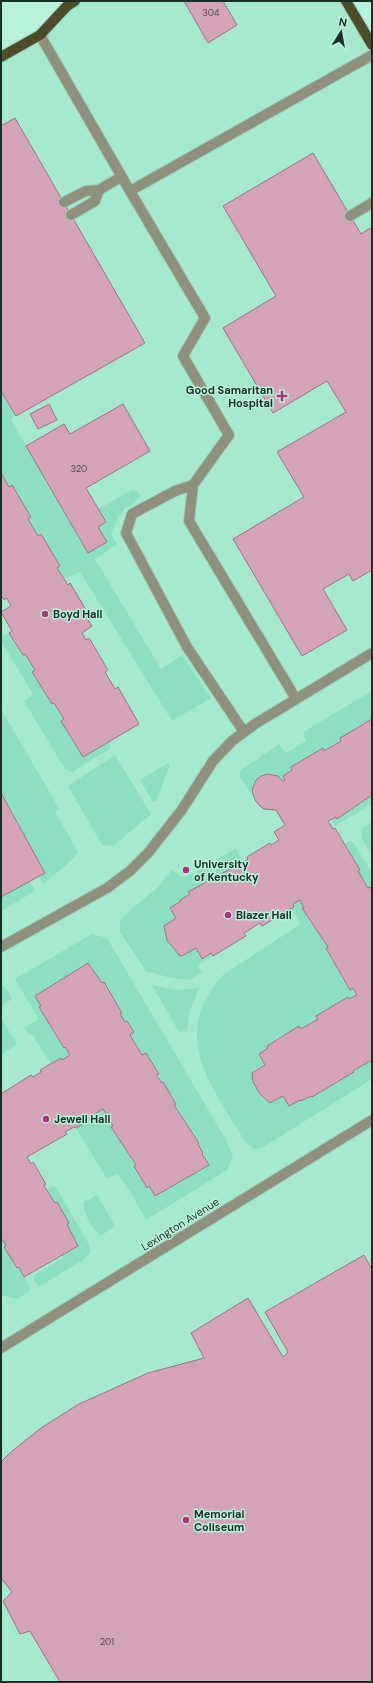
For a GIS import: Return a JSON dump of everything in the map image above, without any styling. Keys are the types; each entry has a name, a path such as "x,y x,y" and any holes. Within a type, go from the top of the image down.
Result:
{"main road":[{"path":"1,57 40,35 68,6 75,1"},
{"path":"346,1 372,45"}],"street":[{"path":"40,35 121,177 205,318 183,356 229,435 193,485 189,521 296,699"},
{"path":"130,191 372,55"},
{"path":"64,202 86,191 99,190 121,177"},
{"path":"71,215 95,201 99,190"},
{"path":"350,216 372,203"},
{"path":"193,485 175,491 132,514 126,533 187,647 244,732"},
{"path":"1,947 107,888 130,871 148,853 181,811 213,761 244,732 372,653"},
{"name":"Lexington Avenue","path":"1,1348 372,1120"}],"shaded area":[{"name":"University of Kentucky","path":"75,1 346,1 372,45 372,1682 1,1682 1,58 40,35"},
{"path":"1,391 15,415 11,420 88,553 107,542 98,527 106,522 98,509 132,490 138,491 140,496 139,498 121,514 111,534 117,544 95,559 161,669 182,655 211,698 172,721 80,572 64,579 57,568 60,566 41,535 38,536 28,519 31,517 12,486 9,487 1,473"},
{"path":"9,633 22,655 25,654 35,670 33,672 52,704 54,703 64,719 62,721 83,757 108,742 111,748 72,772 65,769 24,701 33,694 1,641 1,637"},
{"path":"372,691 372,719 324,751 323,749 291,767 292,770 283,781 274,775 256,780 252,790 255,800 239,776 241,770 279,744 286,753 306,741 303,732"},
{"path":"1,709 60,810 55,812 78,852 67,865 43,884 39,876 45,873 1,793"},
{"path":"115,755 151,814 113,846 102,845 68,786"},
{"path":"168,763 170,765 156,801 153,802 140,780"},
{"path":"372,795 372,804 335,826 331,820 336,817 337,819"},
{"path":"372,821 372,856 361,837 362,829"},
{"path":"350,841 354,843 372,873 372,890 370,887 368,888 344,844"},
{"path":"236,848 243,862 189,891 190,894 170,908 176,918 164,926 169,944 179,954 183,956 196,948 202,959 211,953 213,956 198,965 202,972 190,980 171,978 146,971 120,932 120,921 129,911 158,887 172,870 182,877 195,873"},
{"path":"30,881 35,891 1,911 1,897"},
{"path":"300,900 304,908 303,909 328,947 326,948 350,989 353,988 357,995 349,999 348,997 316,1016 318,1019 301,1029 299,1027 267,1046 268,1048 259,1054 265,1065 252,1073 257,1091 263,1098 271,1103 283,1096 289,1106 300,1100 301,1101 311,1096 312,1097 370,1061 372,1062 372,1079 262,1148 254,1149 246,1143 209,1081 201,1060 197,1040 199,1019 207,997 224,974 301,924 292,909 294,907 293,904"},
{"path":"92,934 107,938 225,1138 233,1156 227,1170 146,1220 133,1196 118,1174 107,1179 76,1128 96,1117 95,1114 103,1110 147,1187 149,1186 155,1196 208,1165 198,1144 199,1142 174,1105 176,1103 164,1083 162,1083 157,1075 159,1074 146,1053 142,1055 130,1035 134,1032 127,1021 125,1022 120,1014 122,1013 104,982 102,983 88,963 35,996 41,1006 39,1007 63,1047 65,1047 70,1055 62,1060 61,1058 51,1064 32,1034 29,1035 24,1028 39,1019 15,979"},
{"path":"4,985 12,999 1,1006 1,987"},
{"path":"152,985 177,990 199,988 190,1010 187,1031 179,1032"},
{"path":"1,1018 17,1044 1,1055"},
{"path":"55,1186 90,1246 90,1253 86,1258 40,1286 33,1281 34,1275 63,1258 62,1255 78,1245 67,1224 69,1223 57,1202 55,1203 46,1189"},
{"path":"97,1195 115,1226 102,1235 92,1226 86,1216 84,1206 84,1202"},
{"path":"1,1238 6,1245 4,1247 16,1268 19,1267 31,1290 17,1299 1,1295"}],"building":[{"path":"184,1 223,1 237,25 208,43"},
{"path":"15,118 145,343 16,416 1,391 1,126"},
{"name":"Good Samaritan Hospital","path":"313,153 361,234 372,227 372,570 353,581 349,574 323,589 347,630 302,656 233,539 304,497 277,452 346,412 327,381 273,413 223,328 276,296 223,206"},
{"path":"49,404 57,420 38,429 30,414"},
{"path":"123,404 150,451 86,488 106,522 98,527 107,542 88,553 26,446 64,424 70,434"},
{"name":"Boyd Hall","path":"1,473 9,487 12,485 31,517 28,519 38,536 41,534 60,566 57,568 68,585 70,583 89,615 86,617 92,626 82,633 86,640 89,638 108,670 105,672 115,689 118,687 139,724 83,757 61,721 64,719 54,703 52,704 32,672 35,670 9,633 12,631 1,612 11,606 7,598 4,600 1,595"},
{"name":"Blazer Hall","path":"372,719 372,795 337,819 336,817 328,821 333,829 335,828 360,870 358,871 368,888 370,887 372,890 372,1062 370,1061 312,1097 311,1096 301,1101 300,1100 289,1106 283,1096 270,1103 260,1094 253,1082 252,1073 265,1065 259,1054 268,1048 267,1046 299,1026 301,1029 318,1019 316,1016 348,997 349,999 357,995 353,988 350,990 326,948 328,947 302,908 304,908 300,900 293,904 294,907 262,926 260,923 244,933 246,936 213,956 211,953 202,959 196,948 182,956 179,955 167,940 164,926 176,918 170,908 190,894 188,892 248,859 247,857 270,843 271,845 279,840 274,832 285,825 276,810 264,809 255,800 252,790 256,780 261,776 268,774 278,776 283,781 285,780 283,776 292,770 291,767 323,748 324,751 341,741 340,738"},
{"path":"1,793 45,873 1,897"},
{"name":"Jewell Hall","path":"88,963 102,983 104,982 122,1013 120,1014 125,1022 127,1021 134,1032 130,1035 142,1055 146,1053 159,1074 156,1075 162,1083 163,1082 176,1104 174,1105 199,1143 198,1144 203,1153 202,1154 209,1165 155,1196 149,1186 147,1188 134,1166 136,1165 111,1127 113,1126 103,1109 95,1114 96,1116 76,1128 74,1127 65,1132 67,1134 27,1157 31,1164 33,1162 46,1184 44,1185 46,1189 55,1203 57,1202 69,1223 67,1224 78,1246 24,1277 19,1267 17,1268 4,1247 6,1245 1,1238 1,1094 31,1075 33,1077 41,1072 40,1070 61,1058 62,1060 70,1055 65,1047 64,1048 39,1007 41,1006 35,996"},
{"name":"Memorial Coliseum","path":"364,1255 372,1269 372,1682 60,1682 30,1631 20,1634 3,1601 12,1592 1,1578 1,1462 41,1428 79,1404 148,1373 204,1358 191,1333 248,1298 283,1357 288,1352 265,1312"}],"place":[{"name":"Good Samaritan Hospital","path":"282,396"},
{"name":"Boyd Hall","path":"45,614"},
{"name":"University of Kentucky","path":"186,870"},
{"name":"Blazer Hall","path":"228,915"},
{"name":"Jewell Hall","path":"46,1119"},
{"name":"Memorial Coliseum","path":"186,1520"}]}
